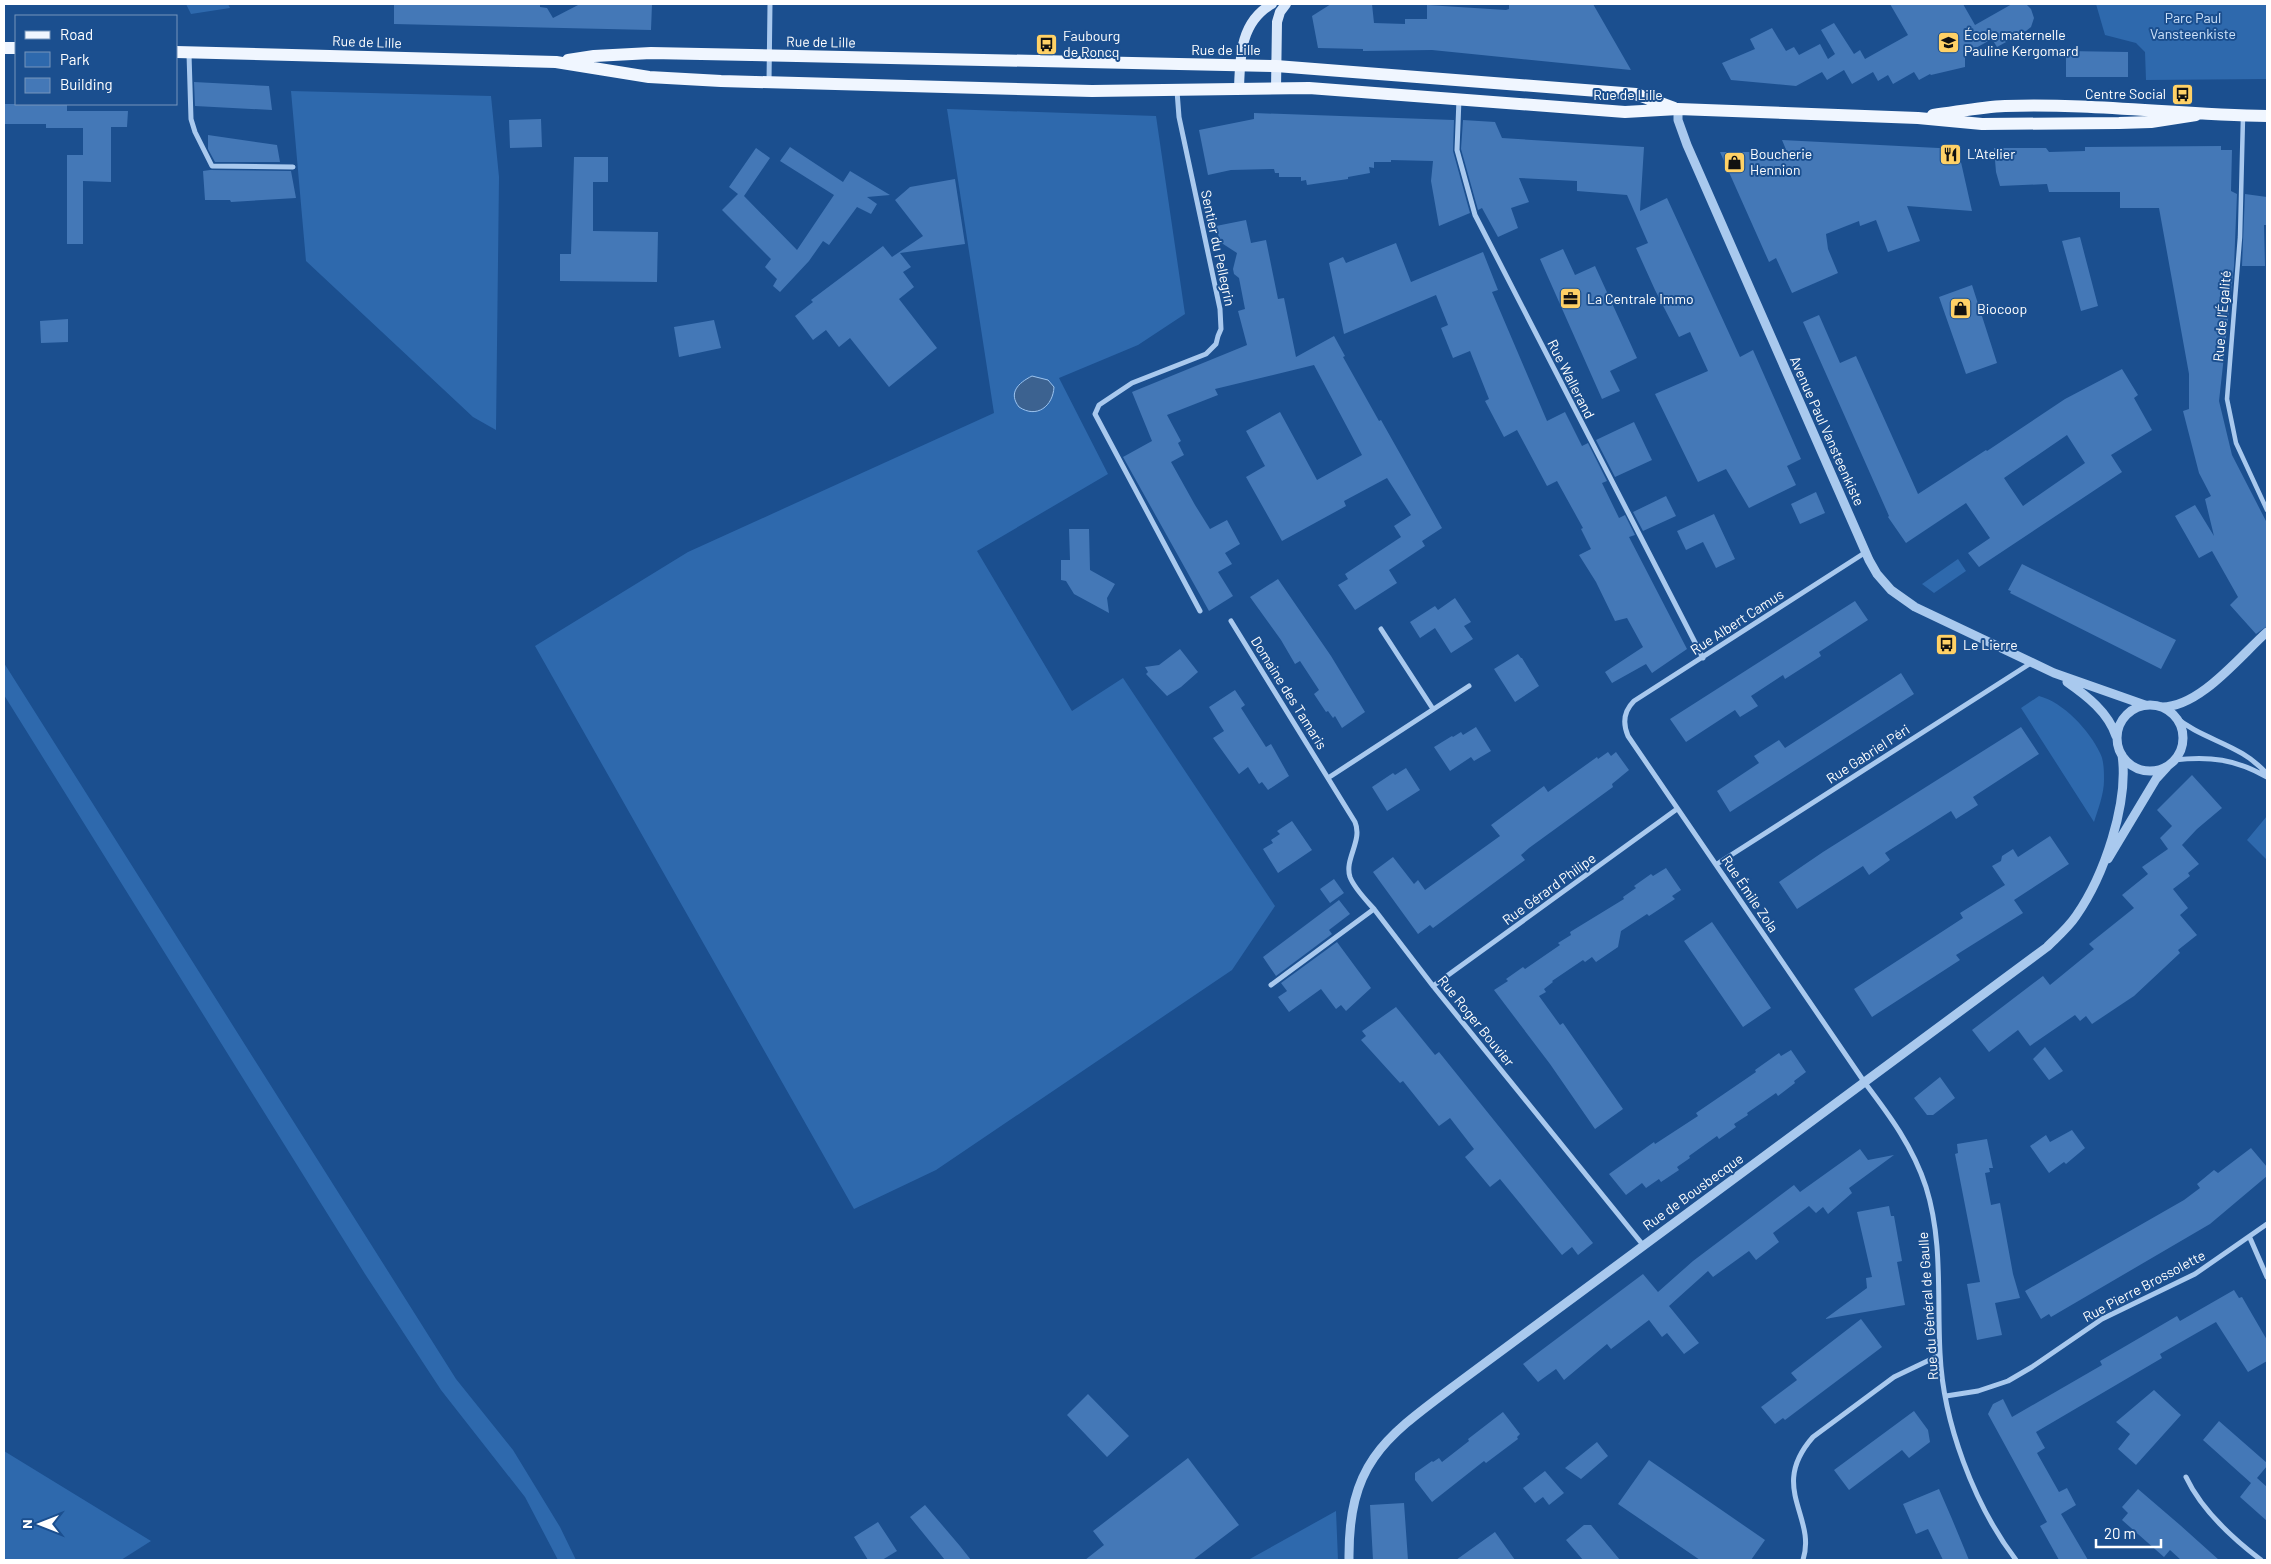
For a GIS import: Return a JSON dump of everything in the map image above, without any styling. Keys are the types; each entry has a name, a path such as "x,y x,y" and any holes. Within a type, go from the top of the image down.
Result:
{"main road":[{"path":"1239,89 1242,42 1248,30 1262,12 1272,4"},
{"path":"1276,88 1277,22 1280,12 1286,4"},
{"name":"Rue de Lille","path":"178,52 556,62 649,77 769,83 1092,92 1276,88 1459,98 1625,112 1678,109 1918,118 1982,124 2152,122 2196,115"},
{"name":"Rue de Lille","path":"556,62 594,56 637,53 1276,66 1636,94 1678,109"},
{"name":"Rue de Lille","path":"1918,118 1979,108 2006,106 2105,107 2196,115 2267,116"}],"street":[{"name":"Rue de Lille","path":"769,83 770,4"},
{"path":"189,52 191,119 195,132 212,166 293,167"},
{"name":"Sentier du Pellegrin","path":"1178,91 1179,116 1218,298 1221,329 1216,344 1206,354 1132,383 1100,405 1095,414 1200,612"},
{"name":"Rue Wallerand","path":"1459,98 1457,150 1478,223 1703,658"},
{"name":"Avenue Paul Vansteenkiste","path":"1678,109 1681,128 1698,172 1866,552 1883,581 1902,599 1954,627 2054,674 2086,696 2099,708 2108,720 2117,740"},
{"name":"Rue de l'Égalité","path":"2243,116 2240,237 2227,399 2236,444 2267,510"},
{"name":"Rue Albert Camus","path":"1625,715 1634,701 1866,552"},
{"name":"Domaine des Tamaris","path":"1231,621 1357,827 1357,838 1349,867 1349,875 1374,910"},
{"path":"1381,629 1433,709"},
{"path":"2267,632 2193,699 2172,706 2145,705 2135,708 2126,715 2118,729 2117,740 2122,755 2134,766 2144,770 2155,770 2172,762 2203,757 2246,766 2267,776"},
{"name":"Rue Gabriel Péri","path":"1717,864 2031,662"},
{"name":"Avenue Paul Vansteenkiste","path":"2054,674 2145,705"},
{"path":"1328,778 1469,686"},
{"path":"2161,706 2189,728 2249,756 2267,776"},
{"name":"Rue Émile Zola","path":"1625,715 1628,736 1865,1083"},
{"path":"2172,762 2180,752 2183,741 2182,730 2174,716"},
{"name":"Rue de Bousbecque","path":"2100,872 2124,788 2122,755"},
{"name":"Rue de Bousbecque","path":"1349,1560 1349,1526 1356,1494 1371,1461 1390,1438 1433,1402 2046,947 2075,918 2100,872 2156,780 2172,762"},
{"name":"Rue Gérard Philipe","path":"1433,986 1677,809"},
{"path":"1270,985 1374,910"},
{"name":"Rue Roger Bouvier","path":"1374,910 1643,1246"},
{"name":"Rue du Général de Gaulle","path":"1865,1083 1904,1136 1919,1168 1930,1205 1939,1262 1940,1355 1946,1396 1953,1425 1972,1482 2001,1538 2016,1560"},
{"name":"Rue Pierre Brossolette","path":"1946,1396 1978,1391 2008,1381 2032,1367 2102,1319 2180,1283 2250,1238 2267,1224"},
{"path":"2250,1238 2267,1277"},
{"path":"1803,1560 1805,1538 1794,1498 1794,1478 1796,1466 1805,1446 1813,1437 1894,1377 1940,1355"},
{"path":"2186,1477 2200,1502 2242,1545 2261,1560"}],"green space":[{"path":"186,4 228,4 230,8 191,14"},
{"name":"Parc Paul Vansteenkiste","path":"2096,4 2267,4 2267,79 2146,80 2145,52 2136,43 2105,35"},
{"path":"291,91 491,96 499,177 496,430 473,417 306,261"},
{"path":"947,109 1156,116 1185,314 1138,345 1059,378 1108,474 977,551 1072,711 1123,678 1275,906 1232,970 936,1170 854,1209 535,646 688,552 994,413"},
{"path":"1958,559 1966,571 1934,593 1922,584"},
{"path":"4,663 456,1379 513,1450 560,1527 576,1560 558,1560 525,1497 441,1390 365,1274 4,695"},
{"path":"2039,696 2057,704 2075,718 2090,736 2101,756 2104,766 2104,785 2094,822 2021,708"},
{"path":"2267,816 2267,860 2247,840"},
{"path":"4,1451 151,1541 121,1560 4,1560"},
{"path":"1336,1511 1338,1560 1248,1560"}],"shaded area":[{"path":"1032,376 1048,380 1054,387 1051,400 1047,405 1043,409 1032,412 1019,407 1014,397 1019,385"}],"building":[{"path":"394,4 540,4 540,7 547,8 553,18 580,4 652,4 651,30 394,24"},
{"path":"1331,4 1372,4 1374,23 1405,24 1405,19 1427,19 1427,5 1506,10 1509,9 1509,4 1593,4 1631,70 1432,50 1363,51 1363,49 1318,48 1312,16"},
{"path":"1890,4 1963,4 1975,25 2012,4 2026,4 2031,9 2034,18 2031,27 2026,31 1997,47 1992,39 1965,54 1965,67 1930,74 1919,80 1914,72 1893,84 1888,75 1878,81 1873,72 1852,84 1844,70 1827,80 1822,72 1796,86 1731,80 1722,63 1755,49 1750,39 1772,28 1786,51 1794,47 1799,55 1820,44 1828,59 1835,54 1821,30 1834,23 1854,54 1860,50 1865,59 1908,35"},
{"path":"2066,51 2128,52 2128,77 2066,77"},
{"path":"194,82 269,86 272,110 195,106"},
{"path":"4,104 67,105 67,111 128,111 127,127 111,127 111,182 83,181 83,244 67,244 67,155 83,155 83,128 46,128 46,124 4,124"},
{"path":"1254,113 1454,120 1453,151 1470,213 1439,226 1431,181 1433,161 1391,160 1391,162 1374,162 1374,168 1369,167 1370,173 1348,177 1348,179 1307,185 1306,180 1301,181 1301,177 1279,177 1279,173 1275,173 1274,169 1231,170 1208,175 1199,130 1254,119"},
{"path":"541,119 542,147 510,148 509,120"},
{"path":"1463,120 1495,122 1502,138 1644,147 1640,211 1667,198 1740,357 1753,350 1801,459 1787,466 1796,485 1749,508 1726,469 1698,482 1655,394 1708,371 1690,332 1679,337 1655,290 1636,248 1648,243 1627,195 1577,191 1577,181 1519,178 1529,202 1511,208 1518,228 1498,237 1482,208 1478,210 1461,149"},
{"path":"208,135 277,145 280,162 215,162 208,149"},
{"path":"1782,140 1958,149 1972,211 1907,206 1920,241 1888,252 1876,220 1860,226 1859,221 1826,234 1828,249 1838,273 1792,293 1776,258 1769,262 1720,152 1787,152"},
{"path":"2221,146 2221,150 2232,150 2231,191 2237,194 2234,266 2219,401 2232,455 2267,523 2267,626 2256,634 2230,605 2238,597 2212,551 2199,558 2175,516 2195,505 2214,536 2205,499 2211,496 2199,473 2183,411 2189,409 2189,374 2159,208 2120,208 2120,192 2049,192 2047,184 2000,186 1996,172 1994,148 2046,148 2049,152 2085,151 2085,147"},
{"path":"790,147 843,182 850,171 890,195 867,197 877,204 871,214 857,207 829,245 823,241 809,261 780,292 773,286 777,279 765,267 771,259 722,210 738,194 729,187 756,148 770,158 744,196 797,250 834,195 780,161"},
{"path":"574,157 608,157 608,182 593,182 593,231 658,232 657,282 560,281 560,254 571,254"},
{"path":"203,171 291,171 296,198 231,202 230,200 205,200"},
{"path":"955,179 965,244 900,253 911,267 903,272 914,287 899,299 937,348 889,387 850,338 839,347 826,330 813,340 795,316 813,302 811,300 883,246 892,257 923,236 895,200 910,187"},
{"path":"2245,194 2267,197 2266,225 2264,225 2265,266 2242,266"},
{"path":"1246,220 1251,243 1266,240 1278,299 1284,298 1296,357 1334,336 1345,356 1343,357 1379,421 1381,420 1442,528 1422,541 1425,546 1389,570 1397,583 1355,610 1338,585 1348,579 1345,574 1401,537 1394,526 1411,515 1387,478 1344,501 1346,506 1282,541 1246,477 1265,466 1246,431 1280,412 1317,480 1362,455 1314,365 1215,389 1218,395 1167,415 1181,441 1178,443 1184,455 1171,462 1195,505 1210,529 1227,520 1240,544 1225,553 1232,564 1218,572 1233,596 1209,611 1123,457 1152,441 1132,392 1247,345 1238,311 1245,309 1239,278 1234,274 1233,269 1237,253 1220,242 1216,226"},
{"path":"2080,237 2098,306 2081,311 2062,241"},
{"path":"1396,243 1411,282 1483,252 1498,290 1492,292 1547,421 1565,412 1582,446 1588,443 1607,481 1602,483 1619,518 1625,515 1635,535 1629,537 1687,649 1652,673 1646,664 1612,683 1605,672 1643,647 1627,618 1615,621 1596,582 1579,555 1591,549 1581,529 1583,528 1557,481 1547,486 1517,430 1504,437 1485,401 1489,399 1470,351 1453,358 1441,328 1448,325 1436,295 1344,334 1329,263 1343,257 1346,263"},
{"path":"1563,249 1575,275 1595,266 1637,358 1610,371 1620,391 1602,399 1540,259"},
{"path":"1972,285 1997,363 1966,374 1939,297"},
{"path":"1819,315 1840,363 1856,356 1918,494 2065,399 2122,369 2138,395 2134,398 2152,430 2111,455 2122,472 1979,567 1968,553 1990,538 1966,503 1906,543 1888,517 1803,322","holes":["2067,435 2085,463 2023,506 2004,478"]},
{"path":"68,319 68,342 41,343 40,321"},
{"path":"714,320 721,348 679,357 674,327"},
{"path":"1634,422 1652,460 1615,477 1596,440"},
{"path":"1816,492 1825,513 1800,524 1791,504"},
{"path":"1666,496 1676,516 1643,531 1633,512"},
{"path":"1714,514 1735,559 1716,568 1703,542 1686,550 1677,531"},
{"path":"1069,529 1089,529 1090,570 1115,584 1107,598 1109,613 1074,594 1066,581 1061,580 1061,560 1070,560"},
{"path":"2022,564 2176,640 2161,669 2010,593 2011,591 2008,590"},
{"path":"1278,579 1331,656 1365,712 1342,728 1335,716 1333,718 1328,711 1326,712 1314,694 1319,690 1300,661 1295,664 1281,640 1250,597"},
{"path":"1455,598 1471,622 1464,626 1473,639 1451,653 1435,628 1420,638 1410,622 1435,606 1438,610"},
{"path":"1855,601 1868,620 1819,652 1821,656 1785,679 1783,675 1751,696 1758,706 1740,717 1735,710 1686,742 1670,719"},
{"path":"1180,649 1198,672 1167,696 1146,674 1148,672 1145,667 1159,665"},
{"path":"1518,654 1539,686 1515,702 1494,669"},
{"path":"1901,673 1914,694 1730,812 1717,791 1759,763 1754,756 1779,740 1785,748"},
{"path":"1235,690 1245,705 1241,708 1266,747 1271,744 1289,776 1268,790 1262,782 1259,784 1248,767 1239,774 1213,738 1224,731 1209,707"},
{"path":"1476,727 1491,751 1474,761 1471,757 1450,771 1434,747 1452,736 1461,732 1463,735"},
{"path":"2021,727 2039,754 1973,797 1978,805 1956,819 1951,811 1885,853 1890,860 1869,875 1863,866 1797,909 1779,882 1823,852"},
{"path":"1608,752 1611,756 1616,752 1629,770 1612,784 1613,787 1529,848 1521,855 1525,860 1433,928 1430,925 1418,934 1373,872 1393,857 1414,884 1418,880 1425,890 1500,836 1491,825 1544,786 1548,792 1597,757 1598,759"},
{"path":"1406,768 1420,790 1387,811 1372,787 1393,773 1395,775"},
{"path":"2192,775 2222,808 2197,829 2182,845 2199,864 2188,873 2190,876 2173,889 2188,908 2180,915 2197,935 2178,950 2180,953 2134,996 2092,1024 2086,1016 2080,1021 2075,1015 2030,1046 2018,1030 1989,1052 1972,1030 2043,976 2050,985 2094,949 2089,944 2134,908 2122,895 2148,874 2142,867 2168,849 2160,838 2172,826 2157,810"},
{"path":"1292,821 1312,850 1278,873 1263,849 1273,843 1271,840 1280,834 1277,831"},
{"path":"2050,836 2069,864 2014,900 2023,913 1956,955 1960,960 1872,1017 1854,989 1963,918 1960,913 2005,885 1992,866 2001,861 2002,856 2013,849 2018,857"},
{"path":"1666,868 1681,890 1672,896 1675,899 1621,931 1618,947 1596,962 1592,957 1585,962 1583,960 1552,981 1544,989 1546,992 1539,996 1560,1025 1563,1023 1623,1109 1595,1129 1550,1064 1494,990 1508,981 1506,979 1523,967 1525,969 1560,945 1558,943 1571,935 1570,932 1624,899 1623,897 1636,888 1634,886 1651,874 1653,876"},
{"path":"1334,879 1344,893 1330,903 1320,889"},
{"path":"1339,900 1350,914 1329,930 1332,934 1276,976 1263,957"},
{"path":"1712,922 1771,1008 1743,1027 1684,941"},
{"path":"1337,942 1371,988 1346,1011 1341,1005 1336,1009 1321,989 1289,1012 1278,997 1287,991 1281,983"},
{"path":"1396,1007 1435,1055 1439,1052 1593,1243 1578,1255 1572,1247 1562,1255 1500,1179 1490,1187 1465,1157 1474,1149 1450,1118 1439,1126 1403,1081 1400,1083 1361,1040 1366,1036 1362,1031"},
{"path":"2045,1047 2063,1071 2049,1080 2033,1059"},
{"path":"1791,1050 1806,1072 1778,1096 1776,1093 1747,1113 1748,1115 1734,1124 1736,1127 1719,1139 1717,1136 1689,1156 1690,1158 1677,1167 1679,1170 1661,1182 1659,1179 1646,1188 1642,1183 1626,1195 1609,1174 1654,1142 1655,1144 1698,1116 1696,1113 1756,1072 1755,1070 1779,1053 1781,1056"},
{"path":"1940,1077 1955,1098 1933,1115 1927,1115 1914,1098"},
{"path":"2072,1130 2085,1148 2066,1164 2064,1162 2049,1173 2030,1146 2046,1135 2050,1142"},
{"path":"1987,1139 1993,1168 1989,1168 1990,1172 1985,1173 1991,1205 2000,1203 2013,1274 2020,1298 1995,1303 2002,1335 1977,1340 1967,1284 1980,1282 1955,1154 1958,1153 1957,1144"},
{"path":"2251,1148 2267,1167 2267,1176 2210,1224 2051,1317 2049,1314 2041,1319 2025,1291 2184,1200 2200,1188 2197,1184 2214,1170 2218,1173"},
{"path":"1860,1149 1868,1160 1894,1155 1849,1188 1852,1193 1828,1214 1823,1207 1816,1213 1809,1206 1773,1233 1779,1242 1756,1260 1749,1251 1713,1277 1708,1271 1669,1306 1699,1343 1684,1354 1667,1333 1662,1337 1649,1320 1611,1349 1607,1344 1564,1380 1556,1369 1538,1382 1523,1364 1643,1274 1658,1292 1693,1261 1794,1185 1800,1192"},
{"path":"1889,1206 1891,1216 1894,1216 1902,1261 1897,1262 1905,1305 1825,1319 1867,1288 1866,1278 1872,1277 1857,1212"},
{"path":"2234,1290 2239,1298 2242,1297 2267,1340 2267,1361 2248,1372 2216,1322 2160,1354 2162,1358 2036,1432 2045,1448 2037,1453 2059,1492 2067,1488 2076,1505 2061,1514 2088,1560 2059,1560 2040,1526 2047,1522 1988,1414 1993,1404 2003,1399 2012,1417 2102,1365 2100,1361 2177,1316 2180,1321"},
{"path":"1861,1319 1882,1347 1785,1420 1783,1418 1775,1424 1761,1407 1797,1380 1791,1373"},
{"path":"2154,1390 2181,1415 2136,1465 2118,1449 2130,1434 2116,1422"},
{"path":"1088,1394 1129,1436 1107,1457 1067,1415"},
{"path":"1914,1411 1928,1430 1930,1442 1909,1458 1902,1450 1849,1490 1834,1470"},
{"path":"1503,1412 1520,1434 1517,1437 1518,1439 1486,1463 1484,1461 1432,1502 1415,1480 1415,1473 1439,1458 1442,1462"},
{"path":"2219,1421 2267,1463 2267,1466 2257,1478 2267,1487 2267,1521 2240,1497 2251,1483 2203,1440"},
{"path":"1597,1442 1608,1456 1581,1479 1565,1468"},
{"path":"1188,1458 1239,1525 1193,1560 1085,1560 1104,1545 1093,1531"},
{"path":"1649,1460 1765,1540 1751,1560 1700,1560 1618,1504"},
{"path":"1545,1471 1564,1493 1549,1505 1543,1497 1535,1503 1523,1488"},
{"path":"1939,1489 1969,1560 1943,1560 1928,1529 1916,1534 1903,1504"},
{"path":"2138,1489 2219,1560 2181,1560 2170,1550 2164,1557 2122,1520 2128,1513 2122,1507"},
{"path":"1404,1503 1408,1560 1373,1560 1370,1505"},
{"path":"925,1505 971,1560 945,1560 910,1517"},
{"path":"878,1522 897,1551 882,1560 868,1560 854,1537"},
{"path":"1584,1525 1591,1525 1620,1560 1583,1560 1566,1540"},
{"path":"1495,1532 1515,1560 1456,1560"}],"place":[{"name":"École maternelle Pauline Kergomard","path":"1948,43"},
{"name":"Faubourg de Roncq","path":"1047,44"},
{"name":"Centre Social","path":"2182,94"},
{"name":"L'Atelier","path":"1951,154"},
{"name":"Boucherie Hennion","path":"1734,162"},
{"name":"La Centrale Immo","path":"1571,299"},
{"name":"Biocoop","path":"1961,309"},
{"name":"Le Lierre","path":"1947,645"}]}
